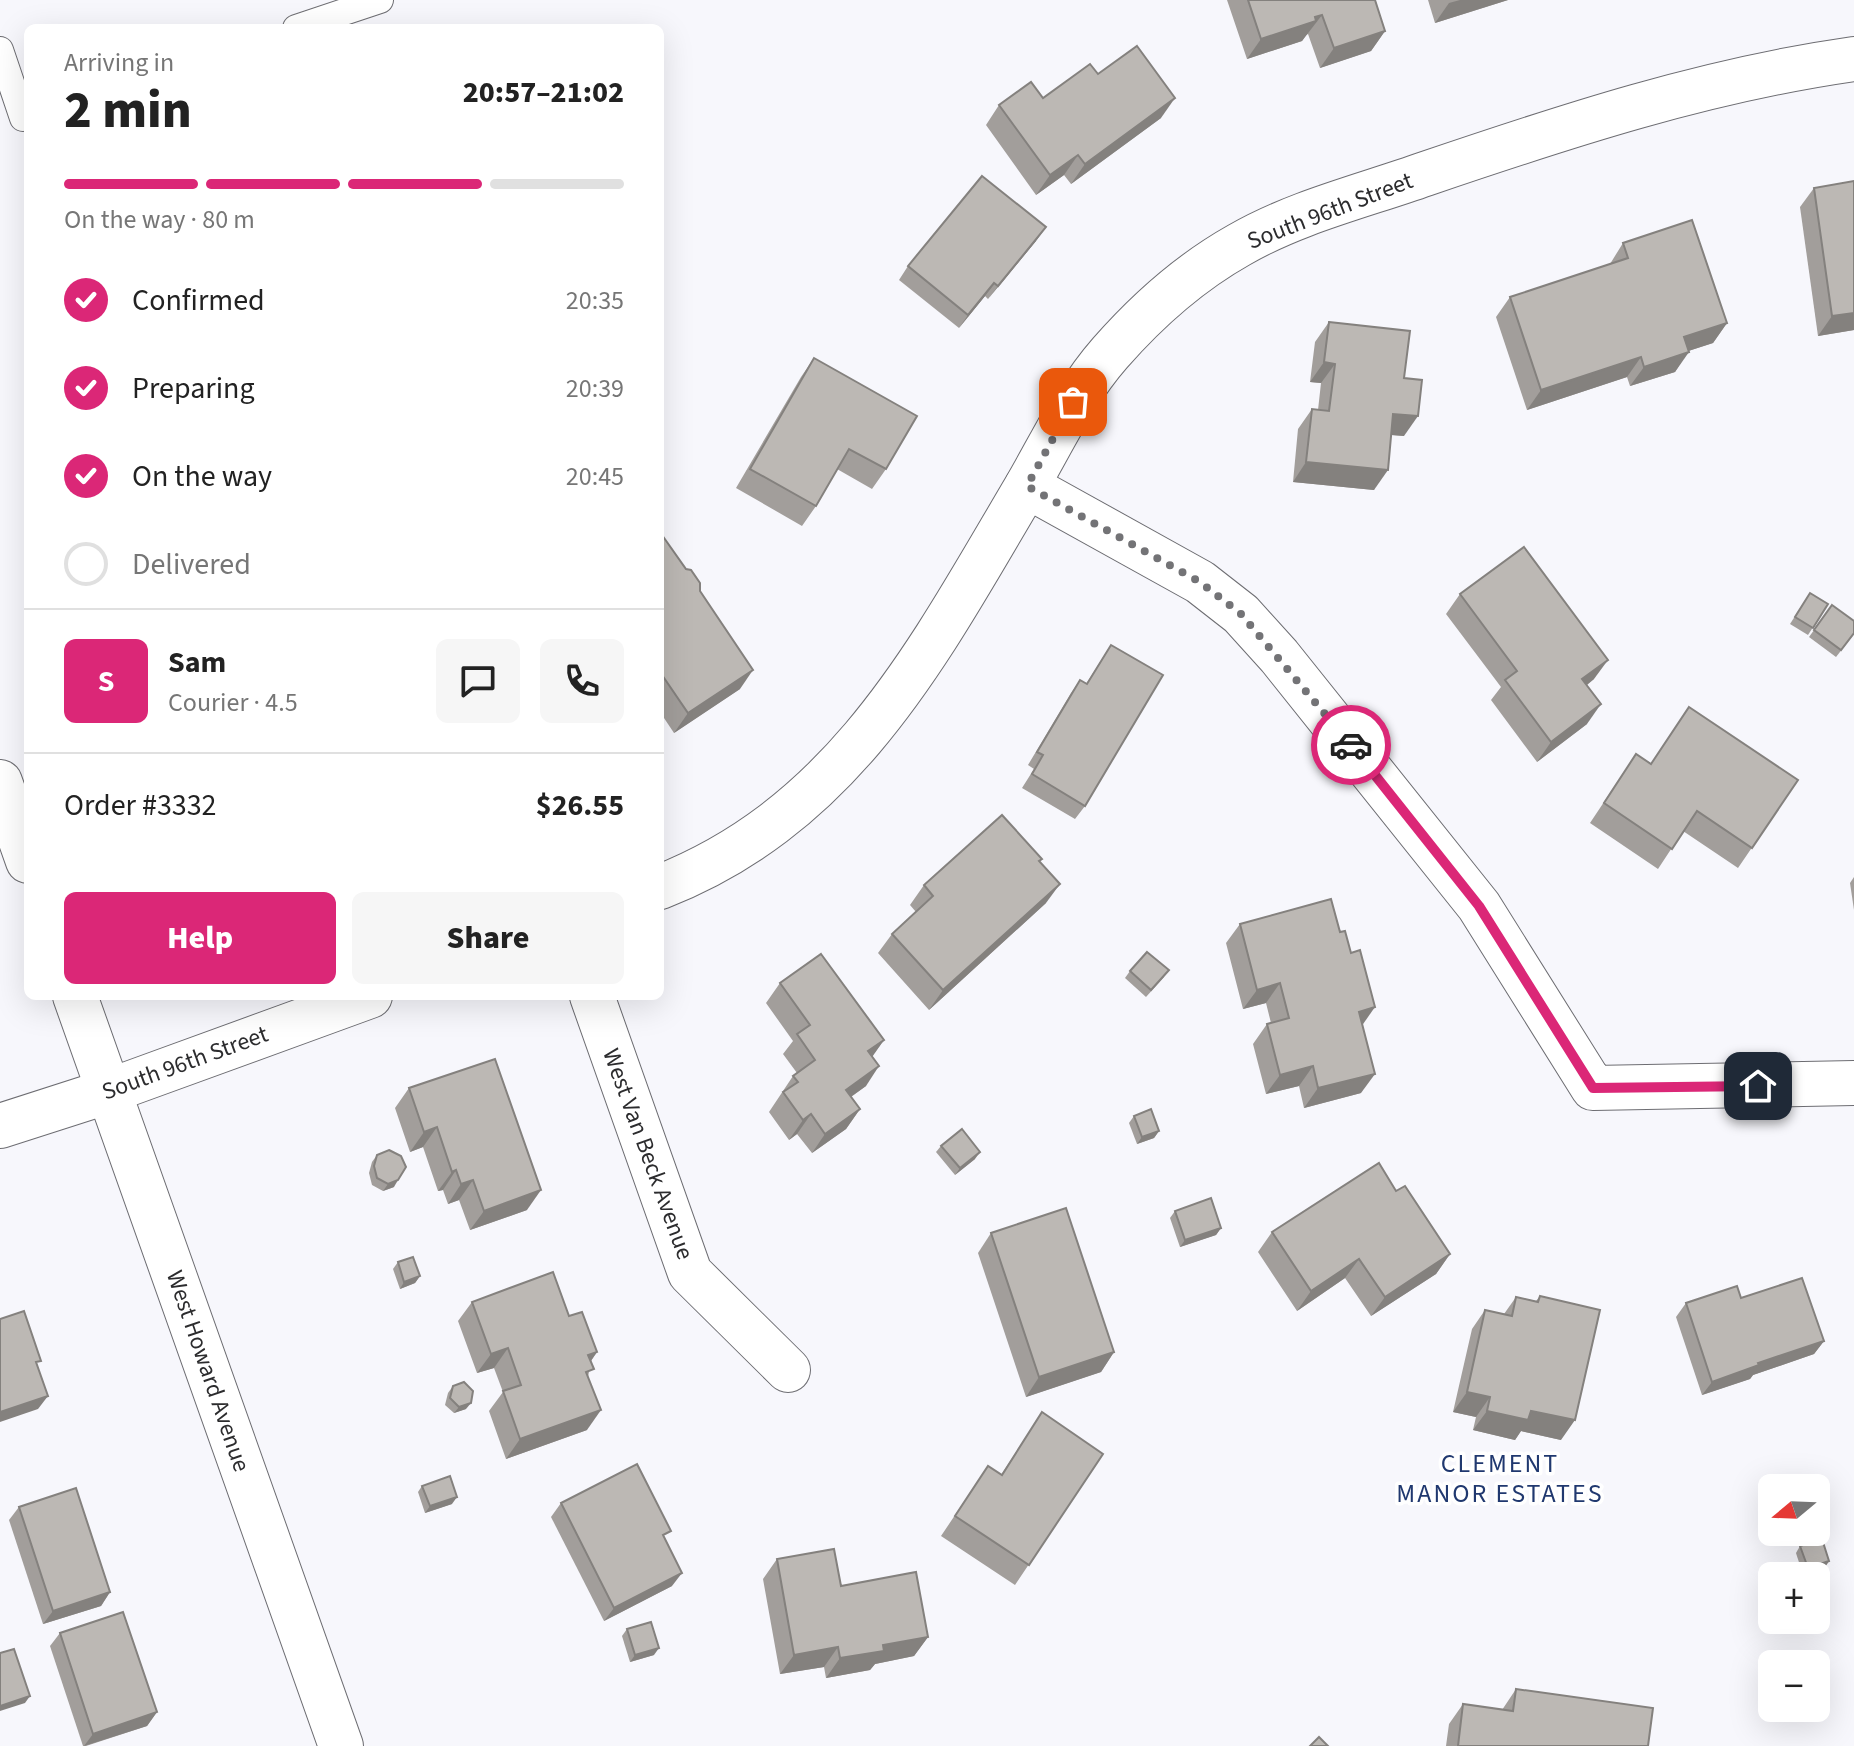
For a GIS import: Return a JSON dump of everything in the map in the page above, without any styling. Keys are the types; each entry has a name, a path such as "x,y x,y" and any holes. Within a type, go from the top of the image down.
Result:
{"street":[{"name":"South 96th Street","path":"664,885 720,859 769,829 842,764 903,691 1027,486 1073,402 1110,353 1193,276 1238,245 1302,216 1670,95 1753,75 1854,59"},
{"path":"1027,486 1200,582 1241,614 1279,656 1479,906 1593,1088 1854,1083"},
{"path":"0,782 24,850"},
{"name":"West Howard Avenue","path":"76,1000 341,1746"},
{"name":"South 96th Street","path":"0,1126 109,1091 359,1000"},
{"name":"West Van Beck Avenue","path":"593,1000 690,1273 788,1370"}],"lane":[{"path":"308,24 380,0"},
{"path":"0,50 17,120"}],"building":[{"path":"1248,0 1375,0 1385,31 1334,48 1322,15 1315,17 1316,21 1261,39"},
{"path":"1137,46 1175,98 1085,164 1078,155 1050,175 999,105 1031,82 1043,98 1090,64 1098,74"},
{"path":"982,176 1046,227 998,286 994,283 968,315 908,266"},
{"path":"1854,181 1854,313 1832,316 1814,188"},
{"path":"1692,220 1727,323 1684,337 1689,352 1644,367 1641,357 1541,390 1510,297 1628,258 1623,243"},
{"path":"1329,322 1410,331 1404,378 1422,380 1418,416 1393,414 1388,470 1306,462 1312,409 1329,411 1335,364 1324,362"},
{"path":"814,358 917,416 886,469 849,449 816,506 750,469"},
{"path":"664,538 700,583 700,591 753,670 688,713 664,678"},
{"path":"1524,547 1608,660 1582,679 1601,704 1551,742 1505,680 1517,671 1460,594"},
{"path":"1810,593 1828,604 1813,628 1795,617"},
{"path":"1832,605 1854,621 1854,633 1841,650 1814,630"},
{"path":"1111,645 1163,675 1085,806 1032,774 1043,755 1037,752 1080,680 1087,684"},
{"path":"1689,707 1798,780 1752,848 1697,811 1672,849 1604,803 1636,754 1651,764"},
{"path":"1002,815 1060,884 943,990 892,934 933,896 924,885"},
{"path":"1331,899 1340,932 1345,931 1351,953 1360,950 1375,1007 1359,1012 1375,1074 1318,1088 1313,1066 1280,1075 1267,1024 1289,1018 1280,983 1257,990 1240,924"},
{"path":"1147,952 1169,970 1151,990 1130,971"},
{"path":"821,954 884,1040 868,1051 879,1066 846,1090 860,1109 825,1134 811,1114 803,1120 783,1092 798,1082 793,1076 815,1060 797,1034 810,1025 780,983"},
{"path":"495,1059 541,1190 484,1211 473,1180 461,1184 456,1170 452,1172 437,1127 424,1132 409,1088"},
{"path":"1151,1109 1159,1131 1142,1137 1134,1116"},
{"path":"962,1129 980,1152 960,1168 941,1146"},
{"path":"389,1150 401,1156 406,1167 398,1180 388,1184 377,1178 374,1166 377,1155"},
{"path":"1379,1163 1396,1191 1405,1186 1450,1254 1385,1297 1359,1259 1311,1291 1272,1232"},
{"path":"1211,1198 1221,1228 1185,1240 1175,1211"},
{"path":"1066,1208 1114,1352 1039,1377 991,1233"},
{"path":"413,1257 420,1276 404,1282 398,1262"},
{"path":"553,1272 569,1316 582,1312 597,1352 588,1355 594,1369 586,1372 601,1410 520,1439 503,1391 521,1385 508,1348 491,1354 472,1302"},
{"path":"1802,1278 1824,1341 1712,1382 1686,1303 1737,1286 1741,1298"},
{"path":"1540,1296 1600,1310 1575,1420 1531,1411 1528,1420 1487,1411 1490,1397 1467,1392 1485,1310 1512,1316 1516,1297 1538,1302"},
{"path":"24,1311 41,1361 36,1362 48,1396 0,1412 0,1319"},
{"path":"464,1382 473,1391 471,1403 459,1407 450,1398 453,1386"},
{"path":"1042,1412 1103,1454 1029,1565 955,1516 988,1466 1002,1475"},
{"path":"637,1464 671,1531 663,1535 682,1573 614,1608 561,1503"},
{"path":"450,1476 457,1497 430,1506 422,1486"},
{"path":"76,1488 110,1592 53,1611 19,1507"},
{"path":"1800,1546 1824,1546 1829,1561 1806,1562"},
{"path":"834,1549 841,1586 916,1572 928,1637 883,1645 884,1651 840,1658 838,1647 794,1655 777,1559"},
{"path":"123,1612 157,1712 93,1734 60,1633"},
{"path":"651,1622 659,1648 635,1655 627,1629"},
{"path":"14,1649 30,1696 0,1706 0,1653"},
{"path":"1516,1689 1653,1708 1648,1746 1458,1746 1463,1704 1513,1711"},
{"path":"1319,1737 1328,1746 1310,1746"}],"way so far":[{"path":"1073,402 1027,486 1200,582 1241,614 1351,745"}],"district":[{"name":"CLEMENT MANOR ESTATES","path":"1500,1478"}],"route":[{"path":"1351,745 1479,906 1593,1088 1758,1086"}]}
